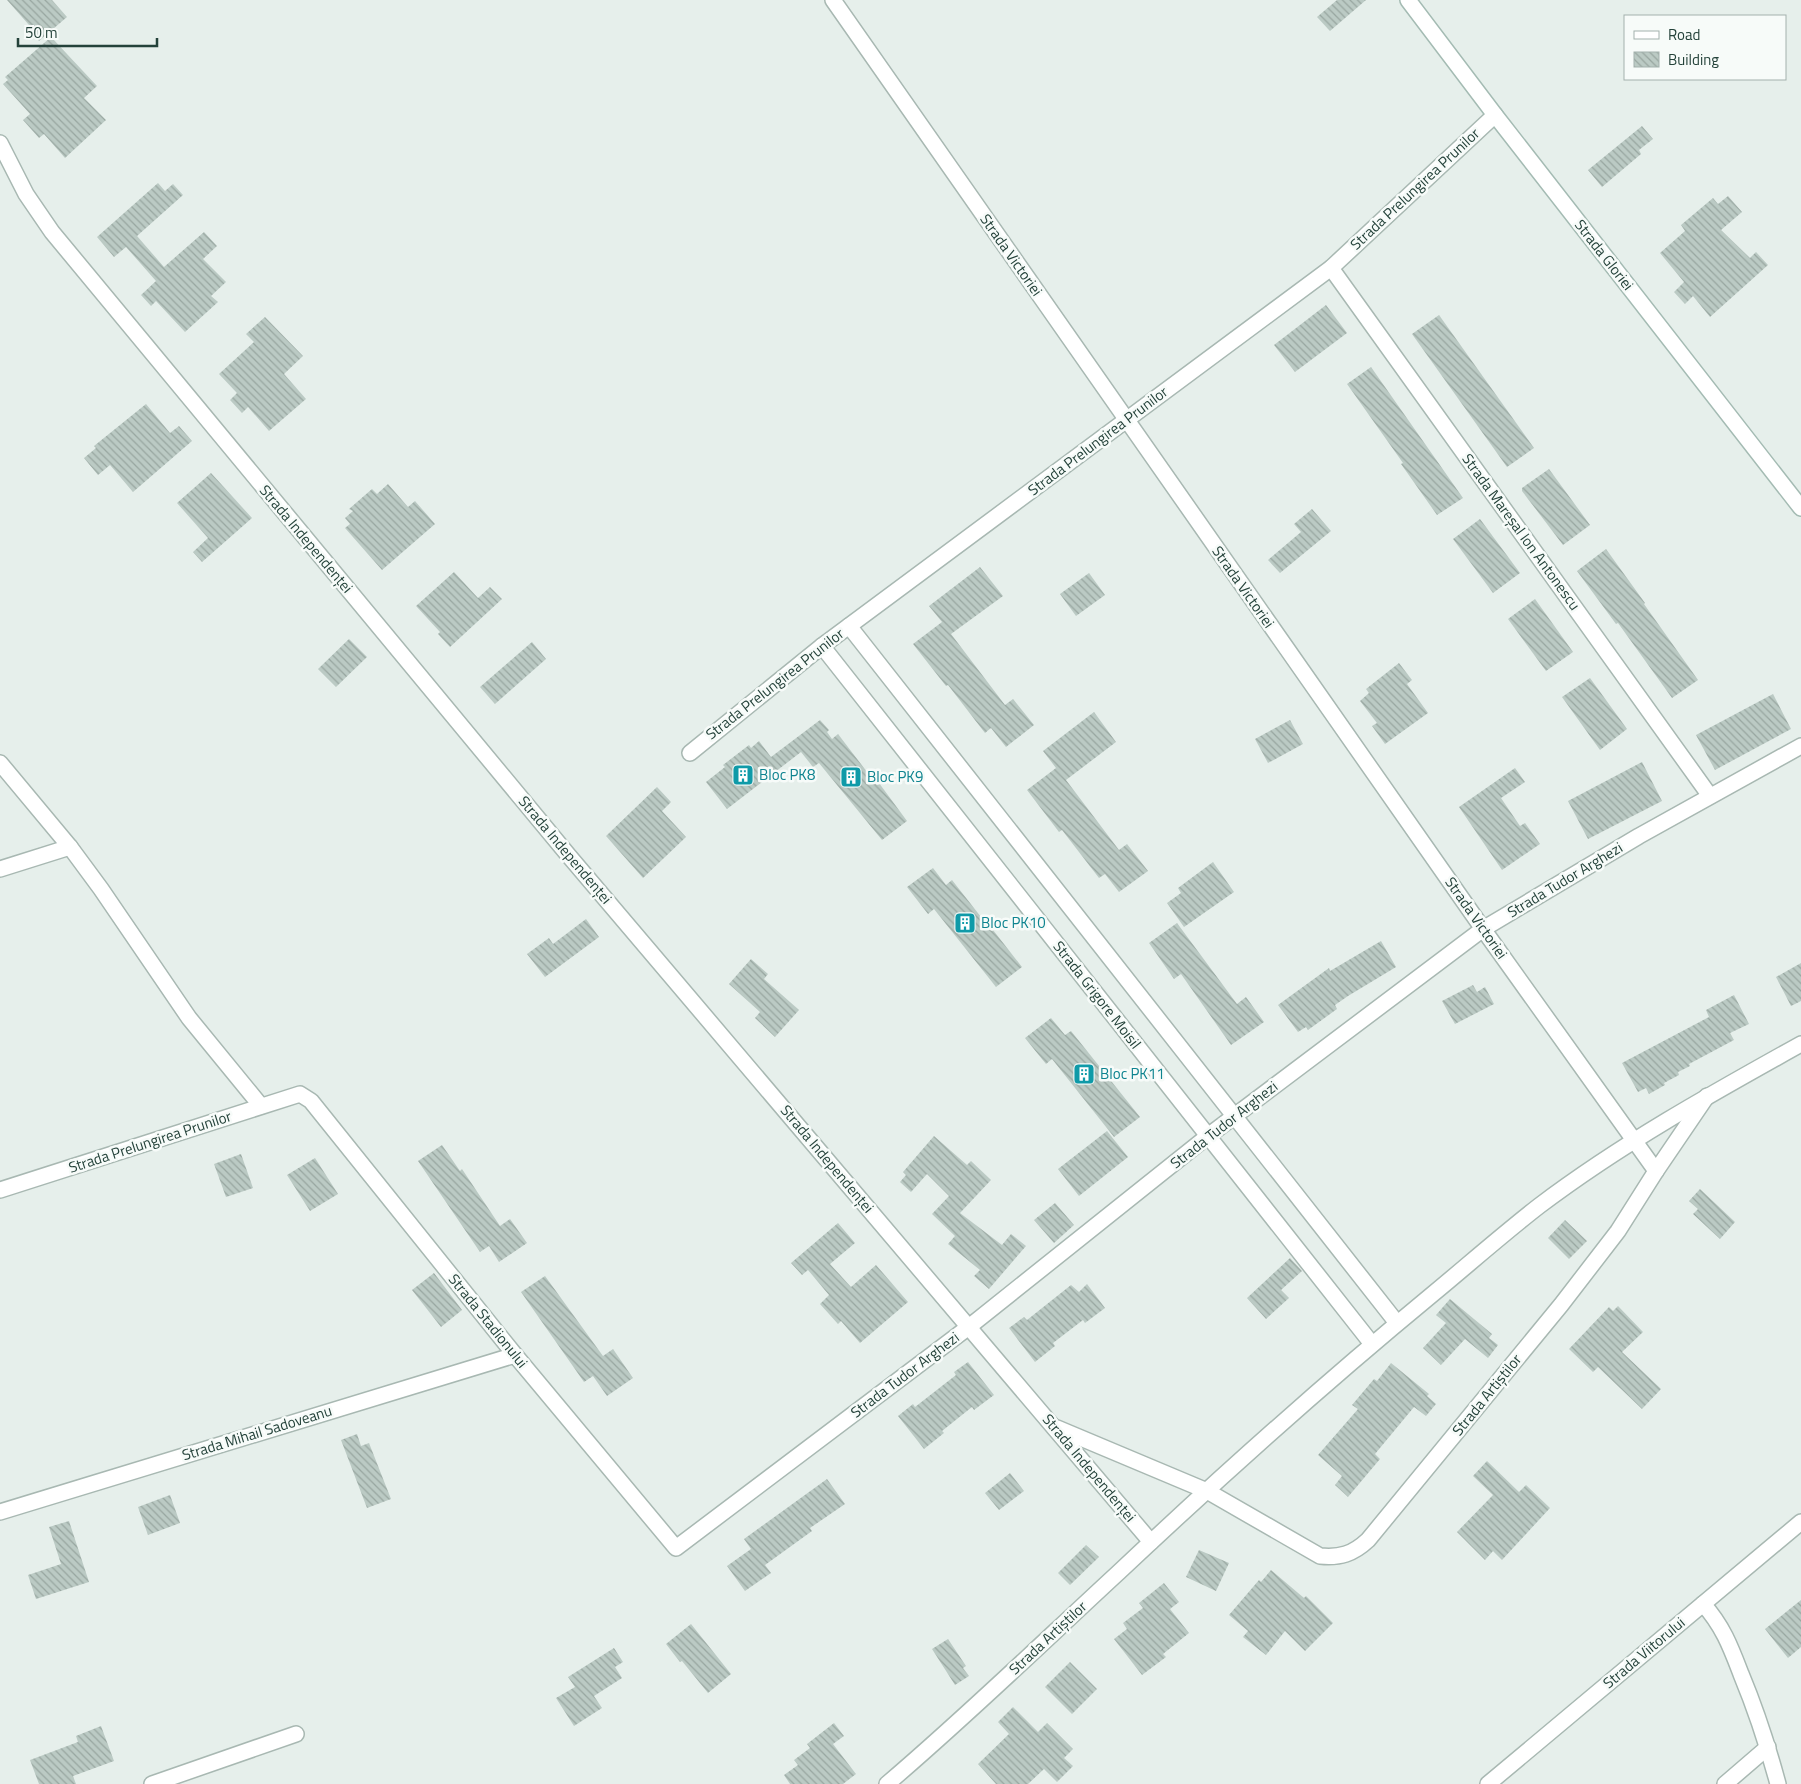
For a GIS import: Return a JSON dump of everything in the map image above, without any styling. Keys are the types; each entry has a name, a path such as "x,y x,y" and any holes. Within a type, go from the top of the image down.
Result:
{"street":[{"name":"Strada Victoriei","path":"833,0 1483,929 1656,1172"},
{"name":"Strada Gloriei","path":"1408,0 1495,115 1801,508"},
{"name":"Strada Prelungirea Prunilor","path":"690,752 822,646 1331,268 1495,115"},
{"name":"Strada Independenței","path":"0,143 26,194 52,232 575,863 970,1326 1151,1542"},
{"name":"Strada Mareșal Ion Antonescu","path":"1331,268 1710,796"},
{"path":"849,626 1397,1323"},
{"name":"Strada Grigore Moisil","path":"822,646 1372,1344"},
{"name":"Strada Tudor Arghezi","path":"676,1548 970,1326 1234,1116 1483,929 1710,796 1801,746"},
{"path":"0,763 70,847 101,888 189,1018 261,1106"},
{"path":"0,869 70,847"},
{"name":"Strada Artiștilor","path":"887,1784 935,1743 1207,1490 1372,1344 1541,1205 1633,1141 1707,1096 1801,1044"},
{"name":"Strada Prelungirea Prunilor","path":"0,1190 300,1094"},
{"name":"Strada Stadionului","path":"300,1094 312,1101 515,1355 676,1548"},
{"name":"Strada Artiștilor","path":"1207,1490 1320,1556 1333,1558 1358,1550 1375,1533 1561,1305 1618,1231 1707,1096"},
{"name":"Strada Mihail Sadoveanu","path":"0,1512 515,1355"},
{"path":"1054,1427 1207,1490"},
{"name":"Strada Viitorului","path":"1488,1784 1801,1522"},
{"path":"1702,1604 1712,1614 1725,1633 1768,1747 1778,1784"},
{"path":"152,1784 296,1734"},
{"path":"1725,1784 1768,1747"}],"building":[{"path":"7,0 52,0 67,17 39,41 27,27 29,25"},
{"path":"1337,0 1366,0 1330,31 1317,17"},
{"path":"51,37 97,86 84,98 106,120 65,158 44,134 39,138 23,120 30,114 3,84 8,80 5,77"},
{"path":"1642,126 1653,139 1639,150 1641,154 1602,187 1588,170"},
{"path":"158,183 165,191 173,184 183,195 137,236 164,267 204,232 217,246 203,259 226,282 211,296 218,302 185,332 156,301 151,306 141,295 156,281 126,247 114,257 97,237"},
{"path":"1728,196 1742,212 1721,230 1750,258 1756,252 1768,265 1710,317 1693,296 1685,304 1674,292 1684,282 1660,253 1685,231 1681,225 1713,198 1718,204"},
{"path":"1326,305 1347,333 1295,372 1274,345"},
{"path":"1439,315 1534,448 1507,467 1412,334"},
{"path":"265,317 303,356 284,374 306,399 269,431 248,407 242,413 230,400 237,393 219,374 254,342 246,334"},
{"path":"1371,367 1463,498 1437,515 1347,384"},
{"path":"146,404 170,433 179,426 192,441 133,492 110,465 98,475 84,458 96,448 94,446"},
{"path":"1549,469 1590,525 1563,545 1522,491 1522,488"},
{"path":"211,473 252,518 202,562 193,552 208,538 177,503"},
{"path":"388,484 408,507 415,501 435,524 382,570 345,528 350,524 345,518 353,511 349,509 372,489 377,494"},
{"path":"1312,509 1331,531 1280,573 1268,560 1301,532 1294,524"},
{"path":"1480,519 1520,573 1493,593 1453,539"},
{"path":"1606,549 1698,680 1672,698 1618,623 1616,624 1577,571"},
{"path":"980,567 1003,596 951,634 1005,705 1013,699 1034,725 1006,747 991,728 985,733 913,644 942,622 929,606"},
{"path":"454,572 478,598 490,587 502,599 450,647 438,634 440,632 416,606"},
{"path":"1089,573 1105,595 1076,616 1060,594"},
{"path":"1535,599 1573,652 1546,671 1508,619"},
{"path":"349,639 367,657 336,687 318,669"},
{"path":"532,642 546,659 495,704 480,687"},
{"path":"1399,663 1412,680 1407,684 1428,713 1385,744 1372,726 1377,723 1360,701 1369,693 1366,689"},
{"path":"1590,678 1627,729 1600,750 1562,697"},
{"path":"1773,694 1791,729 1715,770 1696,735"},
{"path":"1094,712 1116,742 1066,780 1119,850 1127,844 1148,871 1119,892 1105,874 1099,878 1062,830 1059,832 1027,790 1056,768 1043,751"},
{"path":"820,720 829,730 827,732 832,739 838,734 877,785 879,783 907,821 882,840 819,763 813,767 801,752 727,809 706,782 725,767 723,765 749,745 751,748 759,741 771,757"},
{"path":"1290,720 1303,744 1268,763 1255,739"},
{"path":"1642,762 1662,801 1588,839 1568,801"},
{"path":"1515,768 1525,782 1501,798 1520,826 1525,823 1540,844 1502,870 1459,807"},
{"path":"657,787 671,802 662,811 686,837 643,878 606,836"},
{"path":"1213,862 1234,892 1184,927 1167,903 1181,893 1178,888"},
{"name":"Bloc PK10","path":"933,868 946,885 952,880 1022,967 996,987 934,909 928,914 907,887"},
{"path":"586,919 599,937 545,977 527,954 549,938 553,944"},
{"path":"1177,923 1237,1004 1246,997 1264,1022 1231,1045 1181,974 1174,979 1149,943"},
{"path":"1381,941 1396,967 1335,1005 1337,1009 1308,1030 1306,1027 1298,1032 1278,1005 1329,968 1330,971"},
{"path":"751,959 768,974 764,979 799,1010 775,1037 755,1018 760,1012 729,984"},
{"path":"1801,963 1801,1001 1791,1006 1776,977"},
{"path":"1473,985 1477,992 1485,987 1494,1004 1455,1024 1442,1001"},
{"path":"1734,995 1749,1024 1730,1033 1734,1040 1689,1064 1690,1066 1678,1072 1679,1075 1649,1094 1646,1088 1638,1092 1622,1063 1709,1017 1706,1010"},
{"name":"Bloc PK11","path":"1051,1018 1065,1035 1071,1031 1140,1117 1114,1137 1052,1059 1046,1064 1025,1038"},
{"path":"1107,1131 1128,1157 1079,1196 1058,1169"},
{"path":"934,1136 967,1165 971,1161 991,1180 960,1213 1002,1245 1011,1234 1026,1246 989,1289 974,1276 980,1270 948,1244 955,1236 932,1214 949,1196 927,1174 911,1192 900,1182 906,1175 903,1172"},
{"path":"442,1145 460,1171 462,1169 500,1226 510,1219 527,1243 499,1262 489,1246 480,1252 418,1161"},
{"path":"241,1154 253,1188 226,1197 214,1164"},
{"path":"315,1158 338,1194 310,1211 287,1175"},
{"path":"1700,1189 1735,1222 1720,1239 1693,1214 1698,1209 1689,1201"},
{"path":"1055,1203 1074,1225 1054,1243 1034,1220"},
{"path":"1565,1220 1587,1241 1569,1259 1548,1238"},
{"path":"838,1223 855,1243 830,1264 851,1287 876,1265 908,1302 860,1343 841,1321 838,1324 820,1304 829,1295 808,1270 802,1275 791,1263"},
{"path":"1290,1258 1302,1271 1281,1290 1289,1298 1266,1319 1247,1298"},
{"path":"434,1273 462,1310 441,1327 412,1290"},
{"path":"545,1276 603,1356 613,1349 633,1378 607,1396 593,1376 584,1382 521,1292"},
{"path":"1087,1284 1105,1308 1085,1323 1083,1320 1053,1343 1055,1346 1035,1362 1009,1328 1024,1317 1027,1320 1071,1285 1079,1292"},
{"path":"1450,1299 1492,1334 1489,1338 1498,1345 1488,1358 1465,1339 1441,1365 1423,1348 1446,1323 1436,1315"},
{"path":"1618,1306 1643,1332 1622,1352 1661,1389 1642,1409 1598,1367 1593,1372 1569,1349 1609,1307 1613,1311"},
{"path":"968,1362 994,1395 974,1410 972,1407 942,1431 944,1433 924,1449 898,1416 913,1404 915,1407 956,1375 954,1372"},
{"path":"1391,1363 1429,1394 1427,1396 1436,1404 1426,1416 1414,1407 1375,1454 1380,1459 1348,1497 1335,1485 1342,1476 1318,1455 1358,1409 1352,1405 1374,1379 1377,1381"},
{"path":"357,1434 361,1446 369,1443 391,1499 367,1508 341,1440"},
{"path":"1487,1461 1519,1492 1526,1485 1550,1508 1502,1560 1493,1551 1485,1560 1457,1532 1493,1495 1473,1476"},
{"path":"1010,1473 1024,1491 999,1510 985,1493"},
{"path":"827,1479 845,1504 810,1528 812,1531 765,1565 771,1573 745,1591 727,1566 751,1549 744,1539"},
{"path":"170,1495 180,1523 148,1535 138,1507"},
{"path":"69,1521 89,1582 36,1599 28,1575 61,1564 49,1527"},
{"path":"1086,1545 1099,1557 1070,1585 1058,1573"},
{"path":"1199,1550 1229,1563 1216,1591 1186,1577"},
{"path":"1271,1570 1304,1598 1306,1596 1333,1623 1305,1651 1285,1631 1266,1655 1243,1637 1248,1631 1229,1615 1259,1580 1261,1582"},
{"path":"1164,1583 1179,1602 1170,1609 1189,1633 1163,1654 1166,1657 1142,1675 1114,1639 1127,1629 1123,1623 1143,1608 1139,1603"},
{"path":"1801,1600 1801,1647 1788,1658 1765,1629"},
{"path":"691,1624 731,1674 708,1693 666,1644"},
{"path":"948,1639 966,1666 963,1668 969,1676 955,1685 932,1649"},
{"path":"614,1648 623,1662 615,1667 622,1678 594,1696 602,1708 574,1726 556,1698 575,1687 568,1677"},
{"path":"1070,1662 1097,1689 1072,1714 1045,1687"},
{"path":"1013,1707 1038,1732 1047,1723 1073,1749 1064,1758 1073,1766 1057,1782 1044,1769 1028,1784 996,1784 978,1764 1009,1734 998,1722"},
{"path":"834,1723 844,1736 833,1744 856,1774 843,1784 790,1784 784,1775 798,1765 794,1760 810,1748 807,1744"},
{"path":"101,1726 114,1761 73,1776 76,1784 39,1784 30,1760 78,1742 76,1736"}],"place":[{"name":"Bloc PK8","path":"743,775"},
{"name":"Bloc PK9","path":"851,777"},
{"name":"Bloc PK10","path":"965,923"},
{"name":"Bloc PK11","path":"1084,1074"}]}
